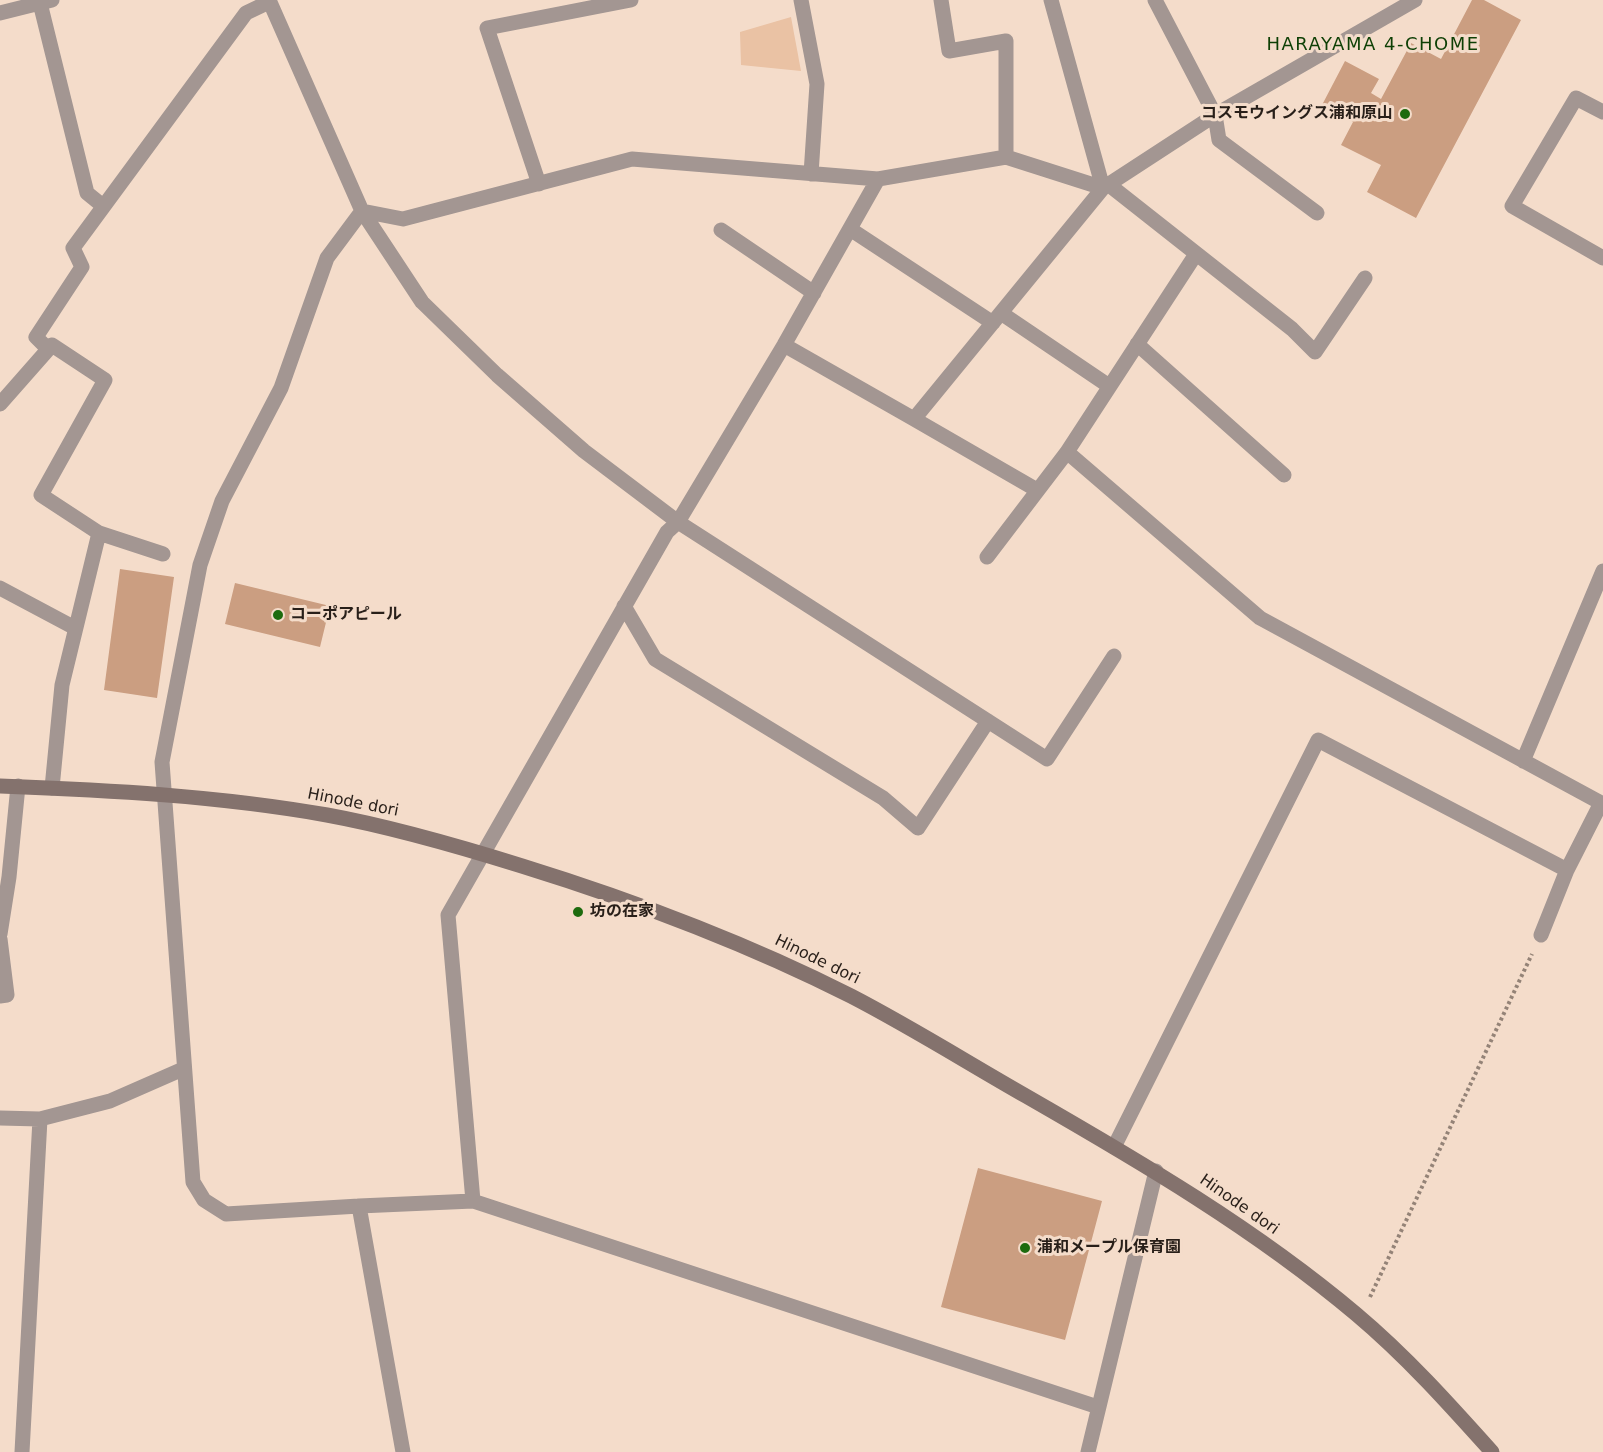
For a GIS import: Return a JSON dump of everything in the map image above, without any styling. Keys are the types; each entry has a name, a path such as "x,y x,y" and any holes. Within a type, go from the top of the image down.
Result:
{"street":[{"path":"539,184 487,28 631,0"},
{"path":"801,0 817,84 812,174"},
{"path":"941,0 949,51 1006,41 1006,157"},
{"path":"1051,0 1106,186"},
{"path":"1155,0 1215,115 1219,140 1317,213"},
{"path":"914,419 1106,186 1215,115 1414,0"},
{"path":"0,13 46,1 87,193 103,206"},
{"path":"48,349 36,337 82,267 73,248 246,13 269,1 362,211 422,302 497,375 584,451 678,522 1047,759 1114,656"},
{"path":"1603,112 1576,98 1512,206 1603,258"},
{"path":"362,211 403,219 632,159 878,179 1006,157 1106,186 1292,329 1316,352 1365,278"},
{"path":"473,1201 448,915 667,532 678,522 784,345 878,179"},
{"path":"362,211 327,258 281,388 219,512 200,565 162,762 193,1182 204,1200 226,1214 473,1201 1098,1407"},
{"path":"850,229 1109,386"},
{"path":"721,230 814,293"},
{"path":"987,557 1066,452 1197,254"},
{"path":"1137,344 1284,475"},
{"path":"0,404 52,345 105,380 41,495 99,533 163,554"},
{"path":"784,345 1037,490"},
{"path":"1066,452 1260,618 1602,803 1567,870 1541,935"},
{"path":"52,788 62,685 99,533"},
{"path":"1523,761 1603,571"},
{"path":"0,588 75,628"},
{"path":"624,606 655,659 883,798 918,828 988,722"},
{"path":"1114,1146 1318,740 1567,870"},
{"path":"0,775 11,786 9,877 0,934"},
{"name":"Hinode dori","path":"11,786 163,795 327,815 407,832 482,853 643,907 764,954 853,998 1114,1146 1226,1217 1357,1315 1411,1365 1492,1452"},
{"path":"0,939 7,995 0,996"},
{"path":"0,1118 40,1119 110,1101 183,1069"},
{"path":"22,1452 40,1119"},
{"path":"1088,1452 1156,1172"},
{"path":"359,1206 403,1452"}],"path":[{"path":"1357,1315 1376,1289 1541,935"}],"shaded area":[{"path":"791,17 801,71 741,65 740,32"}],"building":[{"name":"コスモウイングス浦和原山","path":"1472,0 1484,0 1521,20 1416,218 1367,192 1381,165 1341,145 1353,122 1322,105 1345,61 1379,79 1371,93 1381,99 1411,43 1441,59"},
{"path":"120,569 174,577 157,698 104,690"},
{"name":"コーポアピール","path":"235,583 330,606 320,647 225,624"},
{"path":"978,1168 1102,1201 1065,1340 941,1307"}],"place":[{"name":"コスモウイングス浦和原山","path":"1405,114"},
{"name":"コーポアピール","path":"278,615"},
{"name":"坊の在家","path":"578,912"},
{"name":"浦和メープル保育園","path":"1025,1248"}],"district":[{"name":"HARAYAMA 4-CHOME","path":"1373,45"}]}
